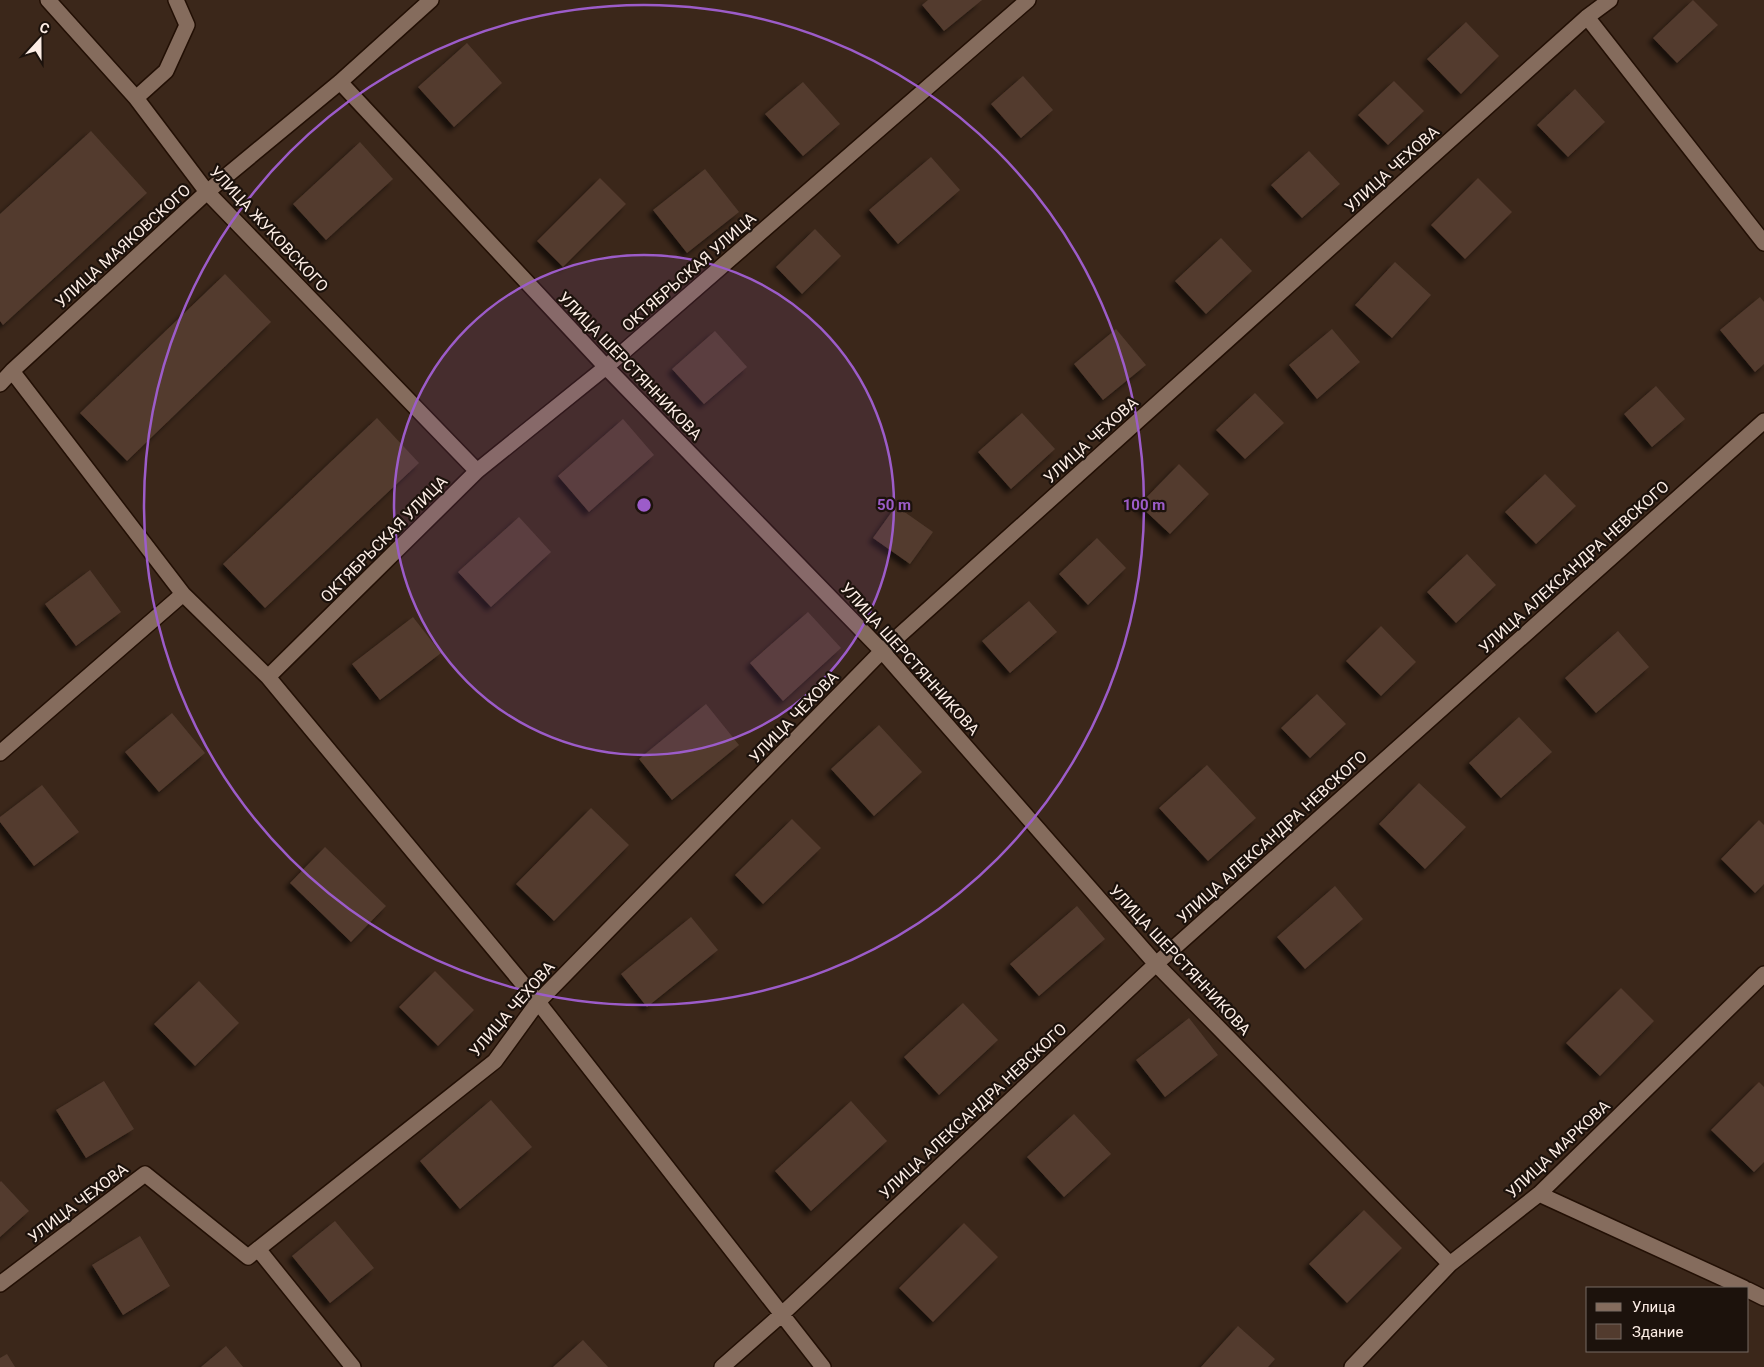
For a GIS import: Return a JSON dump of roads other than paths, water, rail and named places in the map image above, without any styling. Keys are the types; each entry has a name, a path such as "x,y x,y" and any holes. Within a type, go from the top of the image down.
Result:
{"street":[{"name":"УЛИЦА ЖУКОВСКОГО","path":"48,0 136,98 207,192 477,471"},
{"path":"136,98 166,71 187,25 176,0"},
{"name":"УЛИЦА МАЯКОВСКОГО","path":"0,384 207,192 340,82 431,0"},
{"name":"ОКТЯБРЬСКАЯ УЛИЦА","path":"268,677 477,471 606,367 1028,0"},
{"name":"УЛИЦА ЧЕХОВА","path":"0,1284 145,1174 248,1258 495,1061 538,1002 882,651 1587,17 1610,0"},
{"path":"1587,17 1764,243"},
{"name":"УЛИЦА ШЕРСТЯННИКОВА","path":"340,82 606,367 882,651 1156,964 1450,1264"},
{"path":"12,371 183,594 268,677 538,1002 823,1367"},
{"name":"УЛИЦА АЛЕКСАНДРА НЕВСКОГО","path":"722,1367 781,1315 1156,964 1764,421"},
{"path":"0,753 183,594"},
{"name":"УЛИЦА МАРКОВА","path":"1352,1367 1450,1264 1539,1194 1764,974"},
{"path":"1539,1194 1742,1287"},
{"path":"258,1249 353,1367"},
{"path":"1749,1290 1764,1298"}]}
